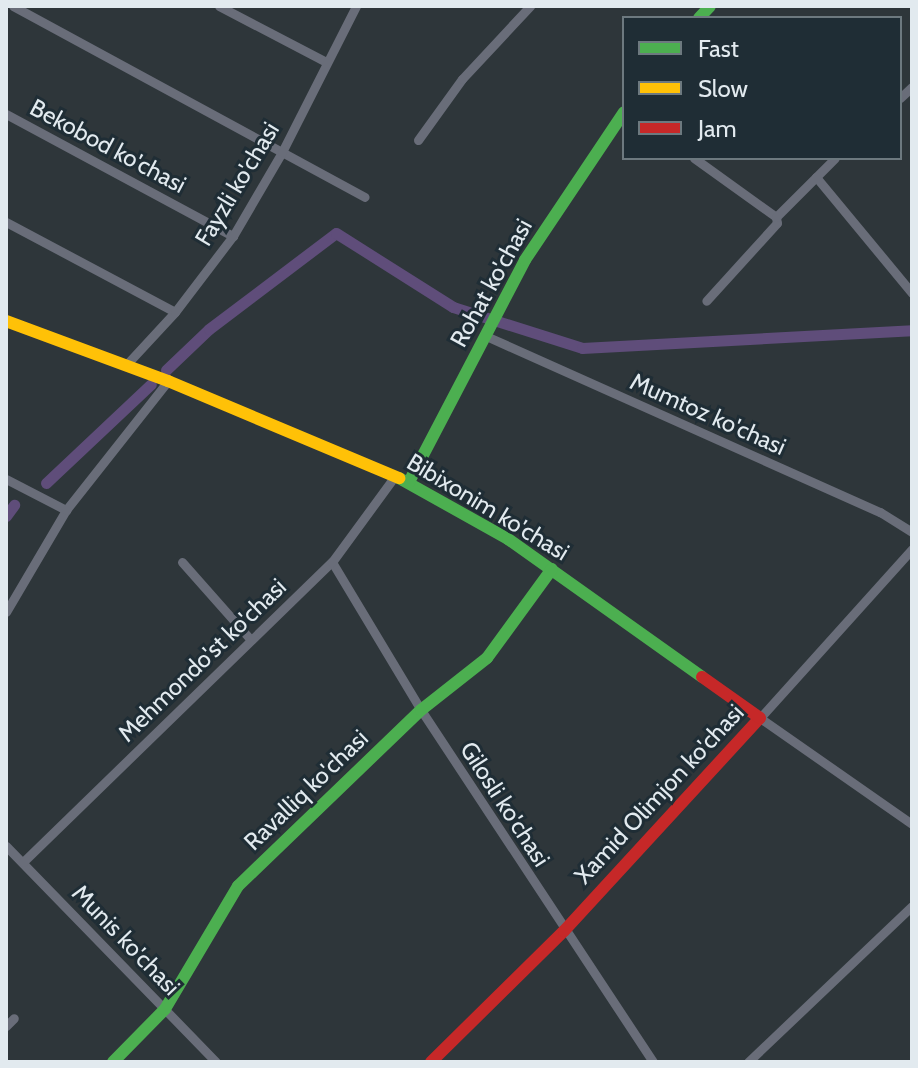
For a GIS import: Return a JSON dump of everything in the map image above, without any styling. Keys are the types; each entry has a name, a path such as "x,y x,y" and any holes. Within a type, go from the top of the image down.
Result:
{"main road":[{"name":"Rohat ko'chasi","path":"409,482 525,260 622,115"},
{"name":"Bibixonim ko'chasi","path":"6,321 168,381 409,482 508,539 760,718"},
{"name":"Ravalliq ko'chasi","path":"113,1062 165,1009 238,886 421,710 487,658 552,569"},
{"name":"Xamid Olimjon ko'chasi","path":"431,1062 564,931 760,718"}],"street":[{"path":"13,6 365,197"},
{"path":"219,6 326,62"},
{"name":"Fayzli ko'chasi","path":"126,365 175,312 233,236 282,152 356,6"},
{"path":"418,140 462,79 530,6"},
{"name":"Bekobod ko'chasi","path":"6,114 233,236"},
{"path":"697,160 776,217 777,223 706,301"},
{"path":"776,217 833,160"},
{"path":"816,177 912,293"},
{"path":"6,222 175,312"},
{"name":"Mumtoz ko'chasi","path":"486,336 880,512 912,532"},
{"path":"6,612 66,510 168,381"},
{"name":"Mehmondo'st ko'chasi","path":"23,862 332,562 395,476"},
{"path":"6,479 66,510"},
{"name":"Xamid Olimjon ko'chasi","path":"760,718 912,549"},
{"path":"182,562 251,640"},
{"name":"Gilosli ko'chasi","path":"332,562 421,710 653,1062"},
{"path":"760,718 912,824"},
{"name":"Munis ko'chasi","path":"6,846 216,1062"},
{"path":"748,1062 912,906"},
{"path":"6,1026 14,1018"}],"waterway":[{"path":"166,370 209,329 336,233 453,307 582,348 912,330"},
{"path":"46,483 151,384"},
{"path":"6,516 14,505"}],"traffic: fast":[{"path":"701,16 710,6"},
{"path":"409,482 525,260 622,115"},
{"path":"399,478 508,539 702,677"},
{"path":"113,1062 165,1009 238,886 421,710 487,658 552,569"}],"traffic: slow":[{"path":"6,321 168,381 399,478"}],"traffic: jam":[{"path":"431,1062 564,931 760,718 702,677"}]}
